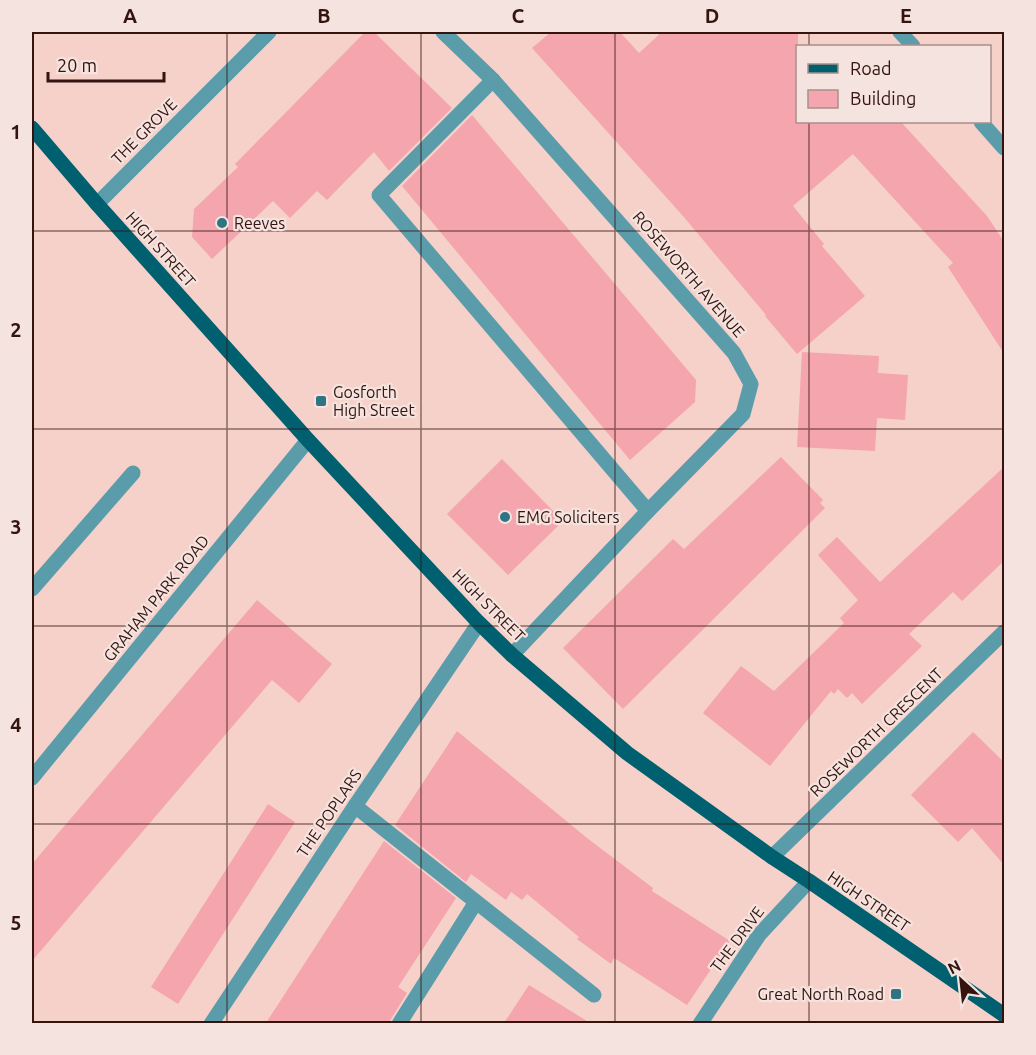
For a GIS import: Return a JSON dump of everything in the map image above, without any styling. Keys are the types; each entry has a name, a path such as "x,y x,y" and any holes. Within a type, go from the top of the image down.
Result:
{"main road":[{"name":"HIGH STREET","path":"32,128 308,440 479,623 512,655 627,753 772,857 1005,1015"}],"street":[{"name":"THE GROVE","path":"97,204 268,32"},
{"name":"ROSEWORTH AVENUE","path":"443,32 493,80 734,353 751,384 743,414 512,655"},
{"path":"900,32 912,45"},
{"path":"493,80 379,195 648,511"},
{"path":"982,123 1005,148"},
{"name":"GRAHAM PARK ROAD","path":"32,778 308,440"},
{"path":"32,589 133,473"},
{"name":"THE POPLARS","path":"211,1023 479,623"},
{"name":"ROSEWORTH CRESCENT","path":"772,857 1005,632"},
{"path":"355,806 594,995"},
{"name":"THE DRIVE","path":"700,1023 759,934 809,881"},
{"path":"399,1023 476,902"}],"building":[{"path":"365,32 374,32 452,108 389,171 374,152 327,200 317,191 290,218 273,201 212,259 192,237 194,209 238,167 235,164"},
{"path":"551,32 620,32 639,53 662,32 798,32 796,123 902,123 987,216 1005,243 1005,355 948,267 953,263 853,154 793,206 824,244 822,246 865,296 797,354 683,216 532,48"},
{"path":"472,115 696,380 695,402 630,460 402,186"},
{"path":"802,352 879,356 878,373 908,375 905,420 877,418 875,451 797,447"},
{"path":"781,457 823,500 820,503 825,508 623,709 563,648 673,539 684,549"},
{"name":"EMG Soliciters","path":"502,459 563,521 508,575 447,514"},
{"path":"1005,466 1005,560 962,601 953,592 909,634 922,646 862,704 852,693 847,698 838,689 834,694 831,691 770,766 703,713 741,666 774,691 844,623 840,618 858,600 818,555 837,537 880,582"},
{"path":"257,600 332,664 299,703 272,680 32,961 32,864"},
{"path":"457,731 587,838 653,888 652,891 730,941 687,1005 614,958 611,964 577,939 579,937 527,894 522,900 511,892 506,900 471,874 466,882 395,825"},
{"path":"973,732 1005,763 1005,866 972,828 958,842 911,795"},
{"path":"268,804 295,822 178,1004 151,987"},
{"path":"384,841 456,898 398,987 407,993 389,1023 266,1023"},
{"path":"529,985 590,1023 504,1023"}],"place":[{"name":"Reeves","path":"222,223"},
{"name":"Gosforth High Street","path":"321,401"},
{"name":"EMG Soliciters","path":"505,517"},
{"name":"Great North Road","path":"896,994"}]}
